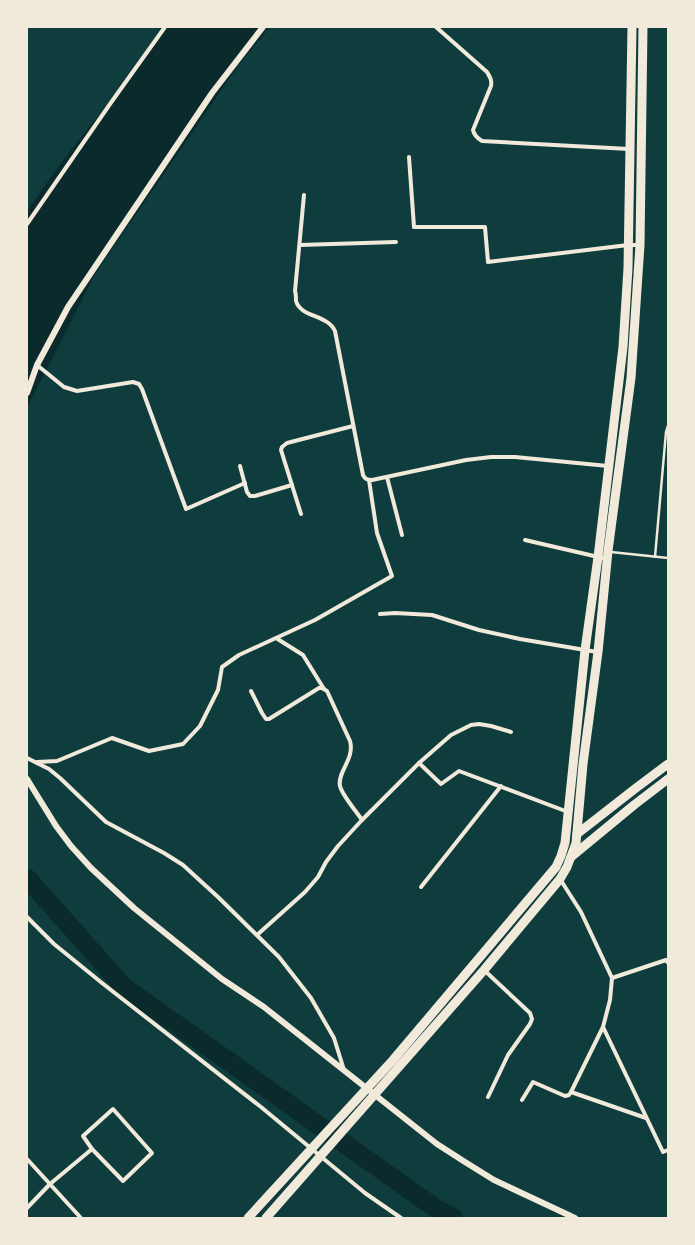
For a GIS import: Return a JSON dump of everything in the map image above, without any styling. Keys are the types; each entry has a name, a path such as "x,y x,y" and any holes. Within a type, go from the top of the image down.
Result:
{"highway":[{"path":"248,1218 484,970 560,878 571,857 576,843 583,764 598,652 605,556 608,466 624,347 628,268 632,27"},
{"path":"268,1216 396,1063 556,866 561,856 565,843 569,813 585,650 605,556 626,424 631,378 640,245 643,27"},
{"path":"614,423 626,424"},
{"path":"577,834 668,764"},
{"path":"571,857 668,779"}],"street":[{"path":"27,224 165,27"},
{"path":"27,393 37,365 68,307 212,93 263,27"},
{"path":"436,27 487,72 492,81 473,130 478,139 482,141 629,149"},
{"path":"410,157 414,227 485,227 488,262 628,245 640,245"},
{"path":"304,196 295,291 296,300 298,305 306,312 329,322 335,331 364,478 369,480 466,460 491,457 515,457 608,466"},
{"path":"300,245 396,242"},
{"path":"37,365 64,387 77,391 133,382 139,384 186,509 244,483"},
{"path":"300,514 281,450 284,445 286,443 353,426"},
{"path":"240,466 244,483 249,495 252,496 292,485"},
{"path":"387,477 402,535"},
{"path":"37,762 57,761 112,738 149,751 183,744 200,726 218,690 222,667 239,655 315,620 392,576 377,533 369,480"},
{"path":"525,540 605,556"},
{"path":"380,614 395,613 432,615 479,630 520,639 598,652"},
{"path":"276,638 303,655 324,689 329,694 351,747 340,784 344,794 362,820"},
{"path":"251,691 262,713 266,719 269,719 319,688 324,689"},
{"path":"257,935 312,885 338,846 362,820 419,763 451,735 471,725 479,724 511,732"},
{"path":"27,758 49,768 106,822 164,853 183,865 257,935 280,958 311,998 334,1038 344,1070"},
{"path":"419,763 441,784 459,771 569,813"},
{"path":"27,779 56,826 71,846 91,868 134,908 222,979 264,1007 437,1144 494,1180 575,1218"},
{"path":"421,886 501,786"},
{"path":"522,1100 533,1082 565,1096 569,1095 603,1027 610,1000 612,978 580,912 560,878"},
{"path":"27,917 54,944 102,983 261,1107 364,1193 401,1218"},
{"path":"612,978 666,960 668,963"},
{"path":"484,970 530,1013 532,1019 508,1055 488,1097"},
{"path":"603,1027 663,1152 668,1150"},
{"path":"571,1092 646,1118"},
{"path":"113,1109 152,1153 123,1181 92,1149 83,1136 113,1109"},
{"path":"27,1208 50,1184 92,1149"},
{"path":"27,1158 80,1218"}],"lane":[{"path":"655,557 666,432 668,426"},
{"path":"605,556 668,558"}],"water":[{"path":"167,27 270,27 238,66 95,274 27,408 27,211 61,163"}],"waterway":[{"path":"27,878 124,987 438,1210 454,1218"}]}
